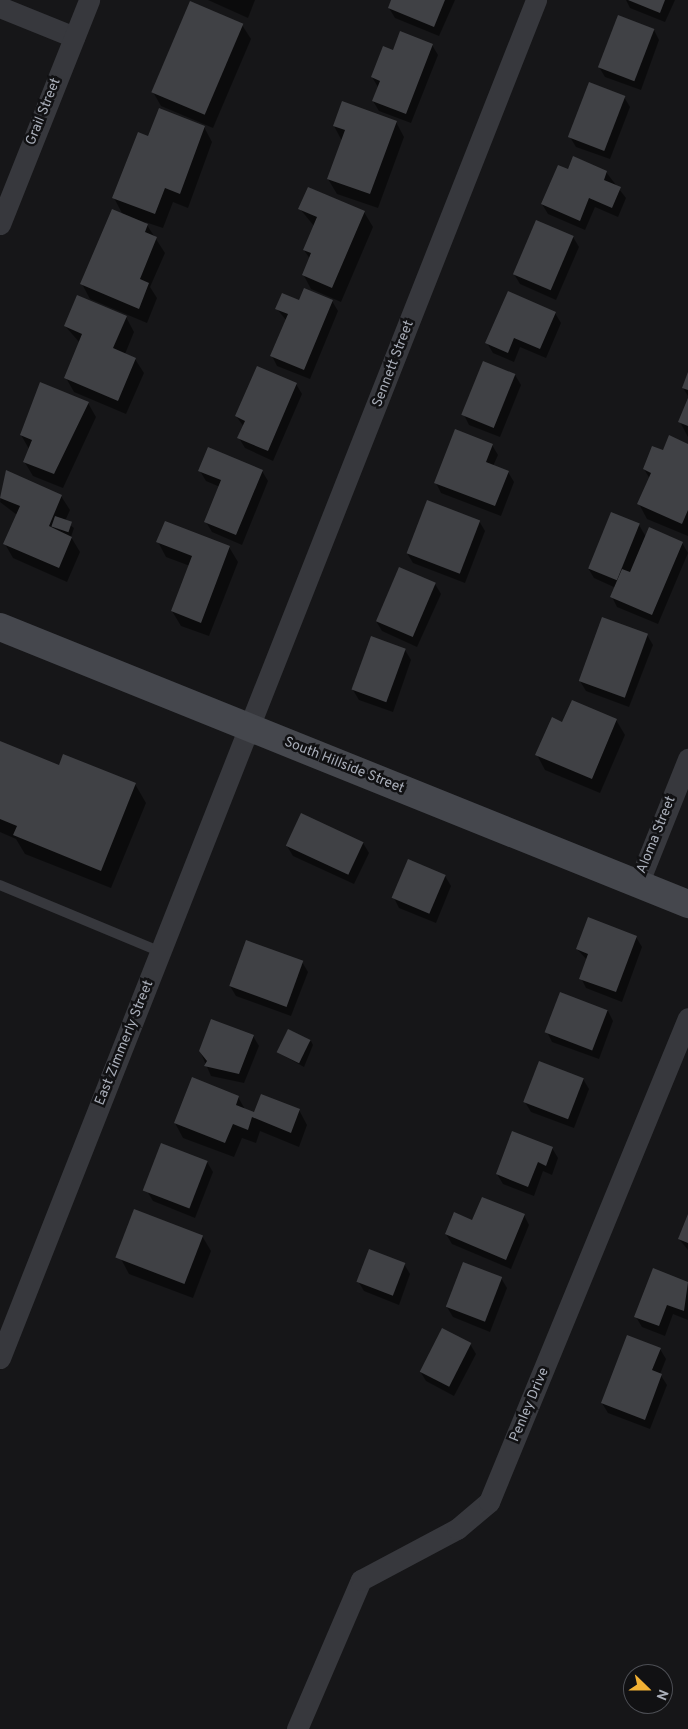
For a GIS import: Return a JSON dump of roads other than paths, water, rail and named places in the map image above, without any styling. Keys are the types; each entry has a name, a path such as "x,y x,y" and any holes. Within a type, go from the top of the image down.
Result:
{"main road":[{"name":"South Hillside Street","path":"0,627 688,904"}],"street":[{"name":"Grail Street","path":"0,224 89,0"},
{"name":"Sennett Street","path":"252,729 536,0"},
{"path":"0,8 74,37"},
{"name":"East Zimmerly Street","path":"0,1358 161,952 252,729"},
{"name":"Aloma Street","path":"638,884 688,759"},
{"name":"Penley Drive","path":"297,1729 361,1580 457,1529 490,1502 688,1018"}],"lane":[{"path":"0,886 161,952"}]}
